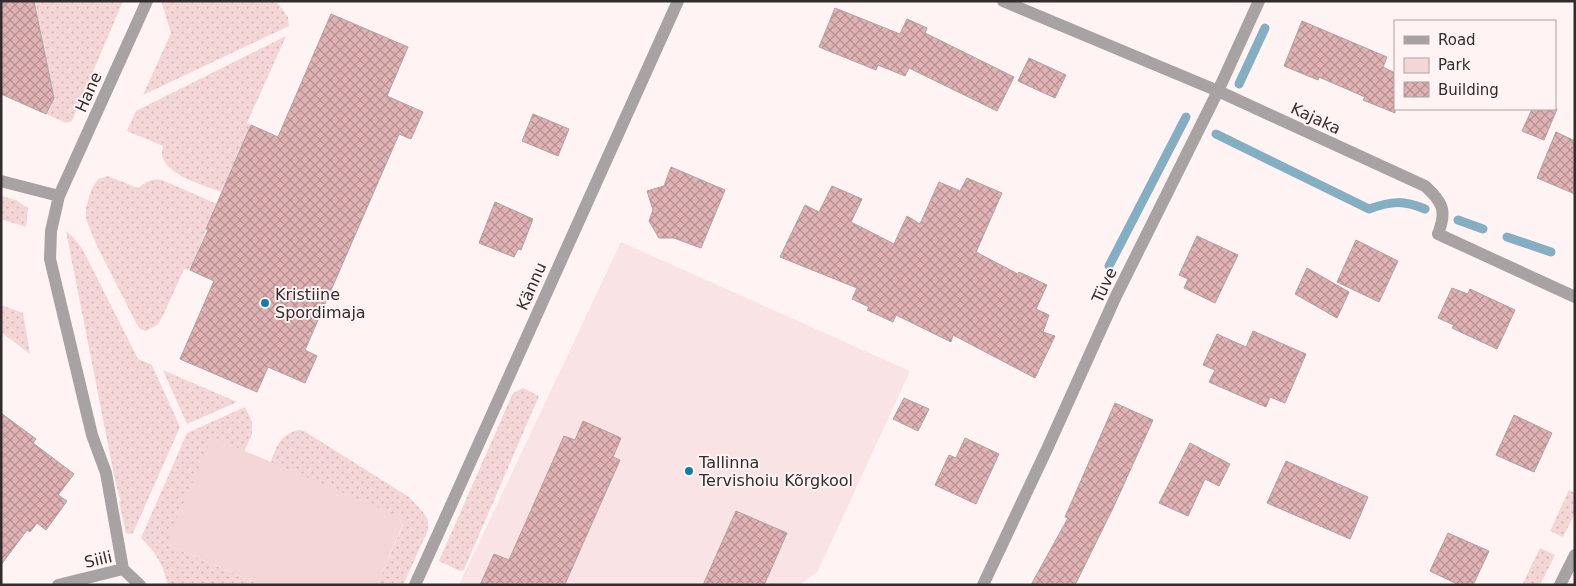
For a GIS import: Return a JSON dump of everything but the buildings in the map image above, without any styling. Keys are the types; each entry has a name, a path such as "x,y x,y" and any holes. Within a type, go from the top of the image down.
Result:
{"street":[{"name":"Hane","path":"123,569 106,473 92,435 50,259 51,231 59,196 147,1"},
{"name":"Kännu","path":"415,585 678,1"},
{"name":"Kajaka","path":"1003,1 1218,91 1425,186 1437,197 1443,209 1443,221 1438,234 1575,297"},
{"name":"Tüve","path":"983,585 1116,296 1218,91 1259,1"},
{"path":"1,180 59,196"},
{"path":"1560,585 1575,555"},
{"name":"Siili","path":"58,585 123,569 140,585"}],"shaded area":[{"name":"Tallinna Tervishoiu Kõrgkool","path":"621,242 910,371 818,571 800,585 459,585"}],"green space":[{"path":"35,1 123,1 72,121 66,123 46,114 54,98"},
{"path":"161,1 276,1 288,17 289,26 143,95 171,33"},
{"path":"286,36 247,123 251,125 222,192 197,183 172,170 162,155 163,146 127,131 136,111"},
{"path":"108,176 138,188 149,181 162,180 217,204 190,270 184,269 163,316 157,325 146,331 140,329 136,323 97,246 86,219 86,208 91,190 98,179"},
{"path":"1,196 16,200 28,208 26,227 1,219"},
{"path":"66,231 83,250 138,359 152,365 180,427 133,533 130,534 126,533 119,502 121,501 114,475"},
{"path":"1,305 23,313 30,354 1,332"},
{"path":"163,370 237,402 187,424"},
{"path":"523,388 539,396 464,570 460,571 439,561 513,393"},
{"path":"245,407 252,422 252,434 242,456 166,544 260,585 168,585 158,559 141,538 187,433"},
{"path":"299,430 304,431 409,497 423,512 428,520 428,530 403,585 377,585 403,525 269,467 282,439 286,435"},
{"path":"212,437 405,519 377,585 260,585 166,544"},
{"path":"1569,490 1575,493 1575,513 1563,537 1550,531"},
{"path":"1540,548 1555,555 1540,585 1522,585"}],"waterway":[{"path":"1239,84 1265,28"},
{"path":"1109,266 1186,117"},
{"path":"1216,134 1369,209 1384,204 1397,203 1410,204 1425,209"},
{"path":"1458,220 1483,229"},
{"path":"1507,237 1551,252"}],"place":[{"name":"Kristiine Spordimaja","path":"265,303"},
{"name":"Tallinna Tervishoiu Kõrgkool","path":"689,471"}]}
